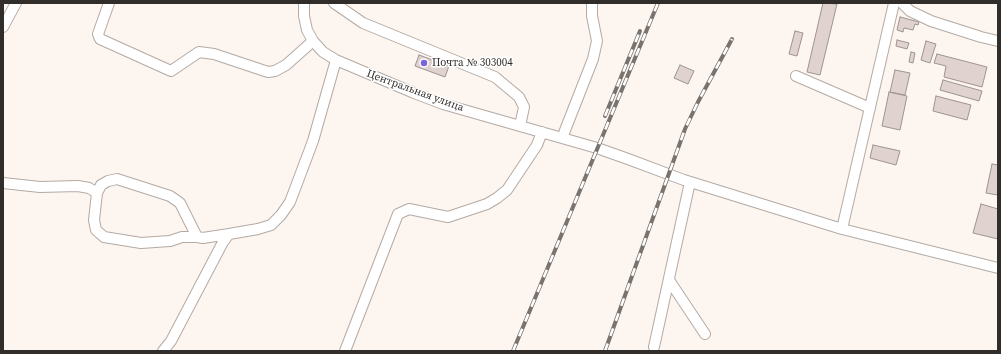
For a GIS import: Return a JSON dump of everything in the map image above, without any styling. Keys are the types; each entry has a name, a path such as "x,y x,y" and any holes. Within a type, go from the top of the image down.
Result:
{"street":[{"path":"3,27 16,3"},
{"path":"109,3 98,34 100,39 171,71 199,52 214,54 268,72 274,71 286,65 313,41"},
{"name":"Центральная улица","path":"304,3 304,16 307,30 313,41 323,52 336,60 414,93 443,104 628,158 690,182 842,228 998,268"},
{"path":"334,3 363,23 495,77 519,97 524,107 520,126"},
{"path":"562,138 593,59 597,41 592,16 592,3"},
{"path":"842,228 894,3"},
{"path":"902,3 910,11 931,21 998,41"},
{"path":"197,236 180,203 170,196 118,179 108,181 101,185 97,193 94,220 96,230 104,237 141,243 170,241 197,236 203,238 229,234 271,225 281,215 290,202 314,141 336,60"},
{"path":"796,76 870,108"},
{"path":"345,351 398,214 409,209 448,217 487,204 507,190 537,145 542,132"},
{"path":"654,347 690,182"},
{"path":"3,183 40,186 78,186 89,188 97,193"},
{"path":"163,351 171,341 223,242 229,234"},
{"path":"669,280 705,334"}],"building":[{"path":"823,3 837,4 820,75 807,72"},
{"path":"900,17 919,22 918,25 915,24 913,30 904,28 903,32 897,30"},
{"path":"795,31 803,33 797,56 789,54"},
{"path":"897,40 909,43 907,49 896,46"},
{"path":"926,41 936,44 930,63 921,60"},
{"path":"911,52 915,53 913,63 909,62"},
{"path":"937,54 987,67 982,87 944,77 946,66 934,63"},
{"path":"419,55 449,66 445,77 415,66"},
{"path":"680,65 694,71 688,84 674,78"},
{"path":"895,70 910,73 905,95 890,92"},
{"path":"943,80 982,91 979,101 940,90"},
{"path":"889,92 907,96 900,130 882,126"},
{"path":"936,96 971,105 967,120 933,111"},
{"path":"873,145 900,151 896,165 870,158"},
{"path":"992,164 998,165 998,195 986,193"},
{"path":"981,204 998,209 998,239 973,233"}],"railway":[{"path":"513,351 658,3"},
{"path":"605,116 640,31"},
{"path":"605,351 685,129 732,39"}],"place":[{"name":"Почта № 303004","path":"424,63"}]}
